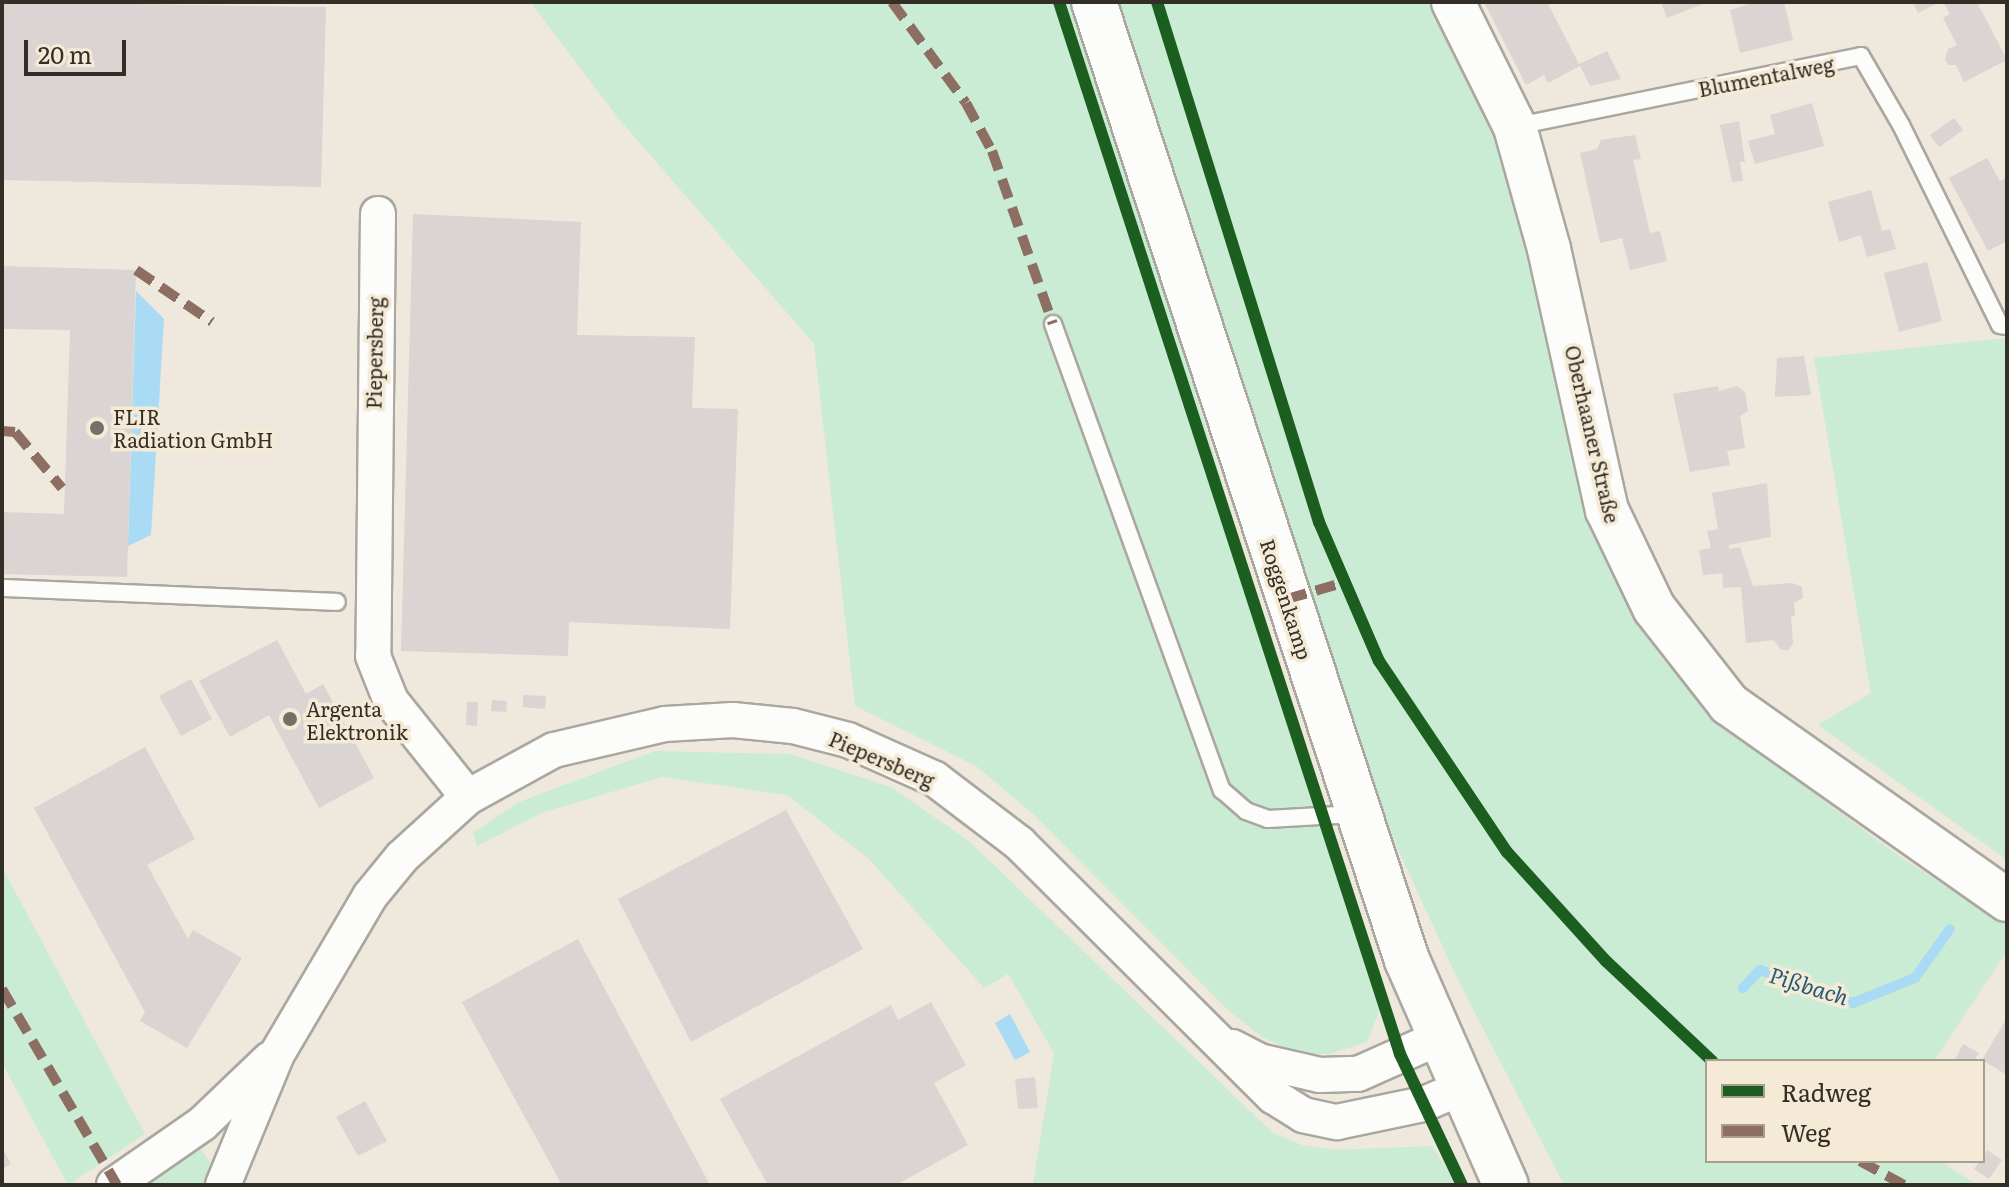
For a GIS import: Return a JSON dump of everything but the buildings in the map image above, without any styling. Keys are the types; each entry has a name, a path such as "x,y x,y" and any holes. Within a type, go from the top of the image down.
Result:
{"main road":[{"name":"Roggenkamp","path":"1094,2 1357,814 1439,1038 1506,1185"}],"street":[{"name":"Oberhaaner Straße","path":"1453,2 1515,127 1549,249 1607,510 1654,608 1729,704 2007,900"},
{"name":"Piepersberg","path":"378,214 373,656 391,701 468,797"},
{"name":"Piepersberg","path":"223,1185 277,1054 370,896 402,857 468,797 554,750 665,724 733,720 793,726 848,740 935,779 982,811 1273,1096 1303,1115 1326,1120 1396,1112 1461,1088"},
{"name":"Piepersberg","path":"1212,1037 1259,1061 1320,1075 1358,1074 1439,1038"},
{"name":"Piepersberg","path":"114,1185 202,1124 277,1054"}],"lane":[{"name":"Blumentalweg","path":"1515,127 1861,56 1901,125 2003,325"},
{"path":"1053,324 1222,790 1246,811 1268,819 1357,814"},
{"path":"2,588 337,602"}],"green space":[{"path":"530,2 1078,2 1380,1009 1367,1042 1329,1054 1298,1054 1262,1037 1228,1010 1033,814 976,766 855,706 814,344 619,119"},
{"path":"1116,2 1434,2 1501,125 1587,493 1618,586 1662,659 1753,747 1893,852 2007,926 2007,951 1935,1059 1705,1059 1705,1163 1943,1163 1977,1185 1564,1185 1458,980 1350,745"},
{"path":"2007,338 2007,860 1818,725 1871,693 1814,358"},
{"path":"655,751 790,754 891,787 969,841 1273,1133 1302,1145 1334,1150 1432,1146 1457,1185 1033,1185 1054,1053 1008,974 984,988 868,858 787,795 662,777 544,812 477,846 473,833 519,802"},
{"path":"2,867 145,1134 68,1185 2,1063"},
{"path":"201,1149 215,1170 211,1185 130,1185 188,1150"}],"water":[{"path":"136,291 164,319 151,535 128,546"},
{"path":"1010,1014 1030,1052 1015,1060 995,1023"}],"waterway":[{"name":"Pißbach","path":"1743,988 1760,970 1853,1003 1915,978 1950,929"}],"marked path":[{"path":"892,2 966,103 992,151 1053,324"},
{"path":"136,270 212,322"},
{"path":"2,431 15,432 62,488"},
{"path":"1287,599 1342,583"},
{"path":"2,989 117,1185"},
{"path":"1864,1163 1904,1185"}],"cycle path":[{"path":"1059,2 1400,1054 1462,1185"},
{"path":"1157,2 1319,522 1379,661 1507,852 1606,961 1710,1059"}],"place":[{"name":"FLIR Radiation GmbH","path":"97,428"},
{"name":"Argenta Elektronik","path":"290,719"}]}
